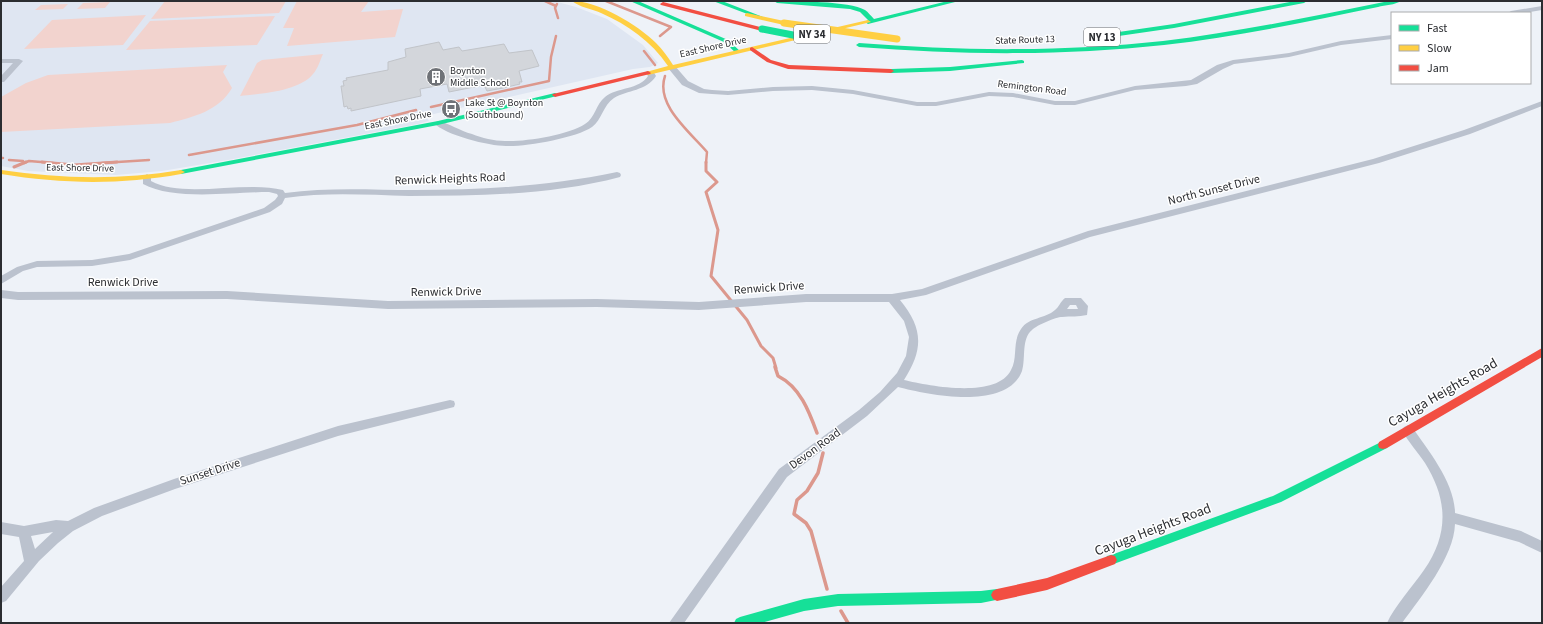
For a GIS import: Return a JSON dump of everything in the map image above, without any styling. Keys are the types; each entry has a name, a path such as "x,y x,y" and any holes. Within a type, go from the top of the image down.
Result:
{"main road":[{"path":"575,1 607,13 636,30 670,62 672,68"},
{"path":"633,1 726,41 738,52"},
{"path":"653,1 762,29 830,41"},
{"name":"State Route 13","path":"689,1 784,23 897,39 988,44 1068,40"},
{"path":"716,1 766,19"},
{"path":"777,1 851,7 862,11 872,20"},
{"name":"East Shore Drive","path":"1,172 66,180 119,180 147,178 244,161 438,123 956,1"},
{"name":"NY 13","path":"1091,38 1174,26 1304,1"},
{"name":"State Route 13","path":"855,44 912,50 1013,53 1165,43 1281,25 1398,1"},
{"path":"752,50 760,57 777,64 849,71 926,71 984,67 1132,49 1165,43"},
{"name":"Cayuga Heights Road","path":"740,623 804,604 838,600 981,597 1003,594 1047,584 1277,498 1368,454 1542,352"}],"street":[{"path":"1517,12 1542,8"},
{"name":"Remington Road","path":"672,68 685,83 702,91 712,92 728,93 773,89 812,88 853,92 926,104 947,102 979,95 1002,94 1066,103 1086,101 1135,88 1186,84 1194,82 1220,67 1233,62 1289,56 1341,43 1391,37"},
{"path":"1,61 19,60 1,80"},
{"path":"438,123 447,128 503,144 520,143 573,132 589,125 604,101 612,96 648,82 651,79 650,73"},
{"name":"North Sunset Drive","path":"892,298 923,292 1088,234 1376,161 1466,132 1542,104"},
{"name":"Renwick Heights Road","path":"282,196 309,193 417,193 525,189 568,185 617,175"},
{"path":"147,178 146,182 157,188 194,191 269,189 280,192 282,196"},
{"name":"Renwick Drive","path":"1,281 20,269 38,264 92,263 130,257 267,210 279,202 282,196"},
{"name":"Renwick Drive","path":"1,294 18,296 226,295 388,305 597,303 717,305 806,298 892,298"},
{"name":"Devon Road","path":"676,623 782,473 802,456 861,415 896,382 913,353 914,337 906,316 892,298"},
{"path":"896,382 930,391 960,393 984,390 1004,384 1010,381 1018,368 1024,331 1028,327 1060,312"},
{"name":"Sunset Drive","path":"1,597 42,550 69,527 125,501 338,431 450,404"},
{"path":"1394,623 1425,581 1444,548 1450,528 1450,517 1442,482 1424,451 1408,430"},
{"path":"1450,517 1521,537 1542,547"},
{"path":"1,528 24,532 56,526 69,527"},
{"path":"24,532 30,564"}],"shaded area":[{"path":"1,1 554,1 576,7 607,19 643,45 658,63 650,67 633,69 425,116 429,121 418,124 228,160 162,171 116,175 28,171 1,166"},
{"path":"165,1 286,1 279,13 151,19"},
{"path":"297,1 369,1 361,12 403,9 395,37 287,46 294,28 283,28"},
{"path":"110,2 105,8 77,9 83,3"},
{"path":"68,4 63,9 35,10 41,5"},
{"path":"146,15 123,45 24,49 52,20"},
{"path":"275,16 257,45 126,50 150,21"},
{"path":"323,54 315,72 307,80 279,91 240,96 257,63 262,60"},
{"path":"227,65 223,72 232,88 227,96 213,108 188,118 170,123 1,132 1,97 26,83 48,75"}],"building":[{"name":"Boynton Middle School","path":"439,42 443,50 459,47 462,51 504,44 509,53 532,50 539,66 519,71 522,82 519,82 520,84 503,88 487,91 484,85 449,92 447,84 420,89 421,96 351,111 351,108 348,109 347,106 344,107 341,86 344,86 343,81 347,80 346,78 388,70 388,62 406,57 405,49"}],"waterway":[{"path":"545,1 556,6"},
{"path":"606,1 671,27 660,36"},
{"path":"556,6 555,8 558,18"},
{"path":"431,107 549,81 551,57 556,36"},
{"path":"644,51 655,65"},
{"path":"665,76 663,87 669,108 707,152 706,163"},
{"path":"189,155 357,125 416,110"},
{"path":"9,160 23,161"},
{"path":"110,162 149,160"},
{"path":"24,163 29,161 50,163"},
{"path":"14,167 26,162"},
{"path":"42,162 50,163"},
{"path":"50,163 74,165 110,162"},
{"path":"102,163 110,162"},
{"path":"110,162 117,162"},
{"path":"706,163 706,171 717,182 706,192 718,230 711,276 747,320 761,346 773,358 776,368"},
{"path":"775,367 778,376 792,386 803,400 817,433"},
{"path":"823,453 818,473 807,491 797,500 794,514 806,523 811,531 827,589"},
{"path":"841,611 848,623"}],"traffic: fast":[{"path":"633,1 726,41 738,52"},
{"path":"716,1 760,17"},
{"path":"777,1 851,7 862,11 872,20"},
{"path":"868,22 956,1"},
{"path":"1098,37 1174,26 1304,1"},
{"path":"859,45 935,50 1011,52 1125,47 1252,30 1398,1"},
{"path":"762,29 798,36"},
{"path":"891,71 950,69 1022,62"},
{"path":"181,172 438,123 555,95"},
{"path":"1111,560 1277,499 1383,445"},
{"path":"740,623 804,605 838,600 981,597 997,595"}],"traffic: slow":[{"path":"575,1 617,18 630,26 654,44 672,68"},
{"path":"747,15 784,23"},
{"path":"738,52 868,22"},
{"path":"784,23 897,39"},
{"path":"648,73 738,52"},
{"path":"1,172 68,180 114,180 159,176 181,172"}],"traffic: jam":[{"path":"663,4 762,29"},
{"path":"752,49 769,61 788,67 891,71"},
{"path":"555,95 648,73"},
{"path":"1383,445 1542,352"},
{"path":"997,595 1047,584 1111,560"}],"place":[{"name":"Boynton Middle School","path":"436,77"},
{"name":"Lake St @ Boynton (Southbound)","path":"451,109"}]}
